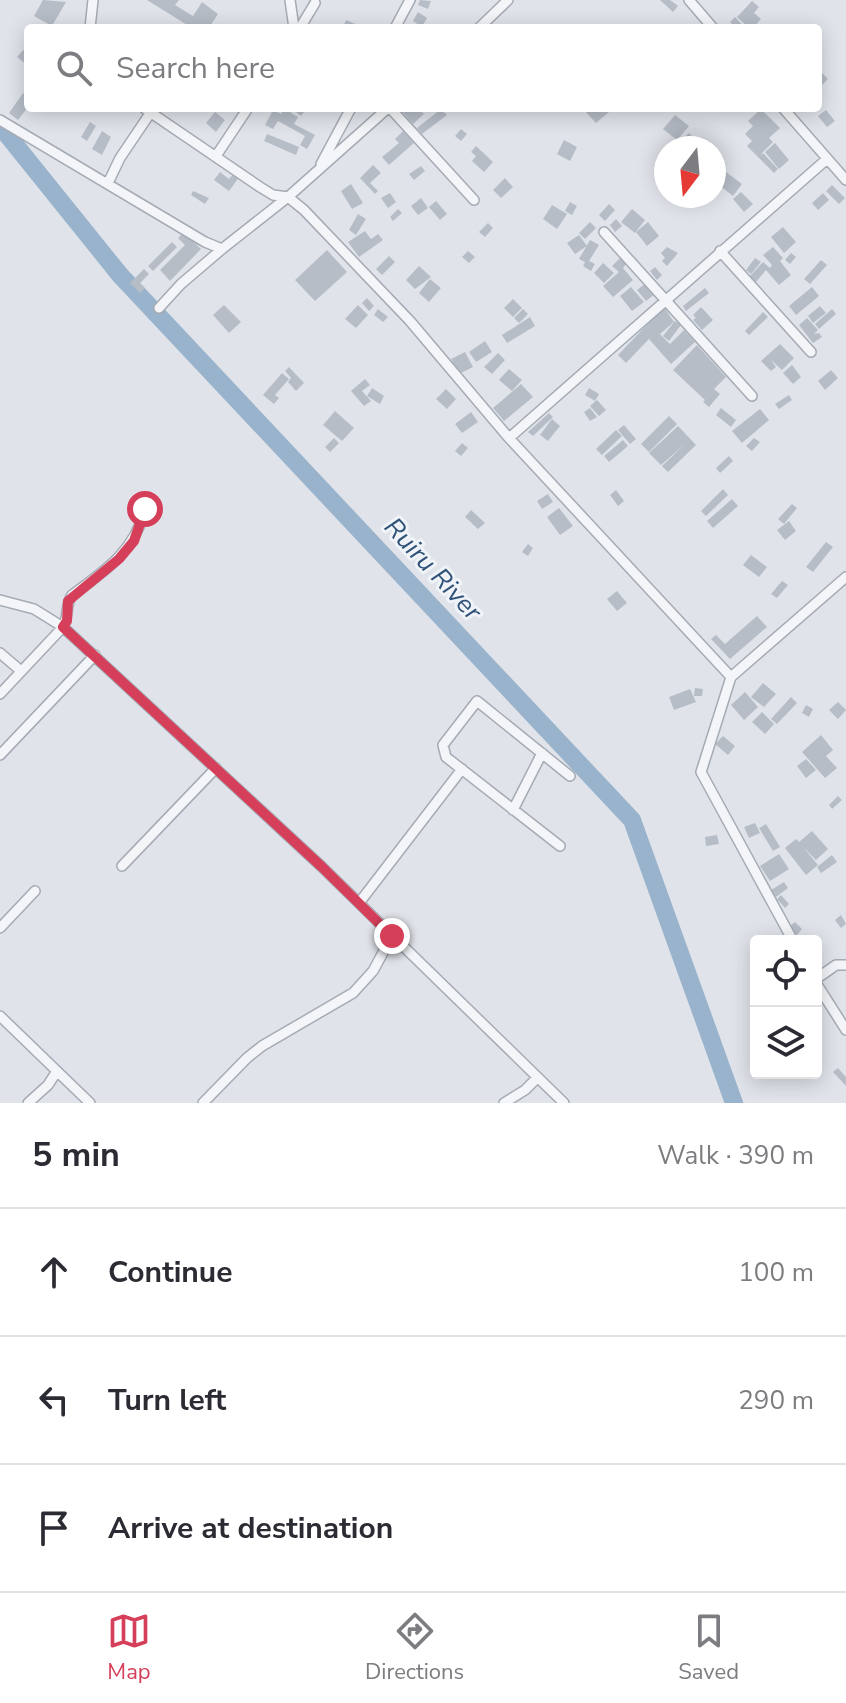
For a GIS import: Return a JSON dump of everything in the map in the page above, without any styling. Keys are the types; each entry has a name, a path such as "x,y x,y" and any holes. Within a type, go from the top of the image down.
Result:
{"street":[{"path":"90,24 93,0"},
{"path":"290,0 296,24"},
{"path":"397,24 410,0"},
{"path":"483,24 508,0"},
{"path":"691,1 710,24"},
{"path":"300,24 315,3"},
{"path":"108,183 147,112"},
{"path":"151,112 273,195 288,197 304,210 410,321 509,438 731,677"},
{"path":"216,156 245,112"},
{"path":"317,171 349,112"},
{"path":"159,308 181,284 288,197 384,112"},
{"path":"393,112 474,200"},
{"path":"786,112 846,180"},
{"path":"0,120 205,242 222,249"},
{"path":"509,438 827,159"},
{"path":"604,232 752,396"},
{"path":"720,251 811,352"},
{"path":"0,694 63,627 67,621 68,601 119,559 134,541 145,509"},
{"path":"790,935 701,772 731,677 846,577"},
{"path":"0,600 34,609 63,627 95,655 359,903 564,1103"},
{"path":"0,653 21,671"},
{"path":"0,755 95,655"},
{"path":"560,846 446,757 443,745 477,701 570,776"},
{"path":"513,810 542,753"},
{"path":"122,866 216,768"},
{"path":"359,903 462,769"},
{"path":"0,928 35,891"},
{"path":"203,1103 262,1046 353,993 373,971 392,936"},
{"path":"822,976 836,965 846,965"},
{"path":"822,991 846,1030"},
{"path":"0,1016 90,1103"},
{"path":"28,1103 48,1085 57,1071"},
{"path":"504,1103 537,1078"}],"building":[{"path":"43,0 66,2 53,24 34,16"},
{"path":"147,0 179,0 175,5 193,16 202,2 218,14 212,24 186,24"},
{"path":"420,0 431,1 428,9 418,5"},
{"path":"660,0 670,0 678,6 673,12"},
{"path":"752,1 759,7 754,13 761,19 757,24 745,24 737,17"},
{"path":"418,12 427,18 424,24 413,21"},
{"path":"735,17 741,24 732,24 730,22"},
{"path":"23,50 24,51 24,63 17,57"},
{"path":"23,93 24,112 18,120 9,113"},
{"path":"826,110 835,121 827,127 818,116"},
{"path":"215,112 225,120 216,132 206,123"},
{"path":"272,112 291,112 298,117 294,124 315,135 307,149 300,145 305,136 278,121 273,129 265,125"},
{"path":"402,112 424,114 413,124"},
{"path":"437,112 447,115 422,134 417,128"},
{"path":"586,112 609,112 596,123"},
{"path":"758,112 764,112 780,128 769,138 773,142 760,155 763,153 778,169 774,173 747,146 752,141 745,134 753,126 748,121"},
{"path":"675,115 689,126 680,136 672,136 663,129"},
{"path":"90,122 96,126 87,141 81,137"},
{"path":"461,129 467,134 461,141 455,136"},
{"path":"102,131 111,137 102,155 92,149"},
{"path":"403,131 414,143 389,165 382,157 399,143 395,139"},
{"path":"267,134 299,147 296,155 264,141"},
{"path":"564,140 577,147 570,161 557,154"},
{"path":"775,143 789,160 779,169 765,152"},
{"path":"476,146 493,162 484,172 472,161 476,156 471,152"},
{"path":"373,165 381,173 370,183 378,191 375,194 360,178"},
{"path":"421,166 425,171 414,180 409,174"},
{"path":"220,172 229,179 235,172 240,176 229,191 214,180"},
{"path":"726,172 742,184 733,196 726,190"},
{"path":"505,178 513,187 501,198 493,190"},
{"path":"351,184 363,203 352,209 341,191"},
{"path":"832,185 845,198 839,204 826,191"},
{"path":"193,191 209,198 205,204 191,195"},
{"path":"741,192 753,204 744,212 733,199"},
{"path":"390,193 396,202 388,208 381,198"},
{"path":"823,193 829,200 818,210 812,203"},
{"path":"421,198 428,208 418,215 411,206"},
{"path":"436,201 447,214 440,220 429,207"},
{"path":"570,202 577,206 572,215 565,211"},
{"path":"609,204 615,210 605,221 599,215"},
{"path":"552,205 567,214 557,229 543,219"},
{"path":"398,209 402,213 393,221 390,217"},
{"path":"632,209 645,220 635,233 621,222"},
{"path":"358,214 366,219 356,235 349,230"},
{"path":"616,219 622,226 615,232 610,225"},
{"path":"590,222 596,228 585,239 579,233"},
{"path":"648,222 659,236 647,246 636,232"},
{"path":"488,223 493,228 485,237 479,232"},
{"path":"783,227 796,242 784,253 771,237"},
{"path":"365,231 371,239 378,234 383,240 359,257 348,242"},
{"path":"184,232 201,249 170,281 160,270 185,245 178,238"},
{"path":"579,235 587,246 575,254 567,243"},
{"path":"590,240 599,245 589,261 595,264 591,271 579,259"},
{"path":"172,242 177,247 153,271 148,266"},
{"path":"667,247 678,253 667,266 662,261 665,258 661,253"},
{"path":"773,247 783,258 780,261 791,275 779,285 766,270 756,282 750,276 763,262 770,268 772,265 763,255"},
{"path":"327,250 347,272 315,301 295,280"},
{"path":"468,251 475,257 469,263 462,257"},
{"path":"791,253 796,257 790,264 785,260"},
{"path":"389,256 395,262 382,275 376,269"},
{"path":"621,257 627,263 623,268 633,280 613,297 603,286 619,272 612,266"},
{"path":"755,258 761,262 751,274 746,270"},
{"path":"821,260 827,265 810,284 804,279"},
{"path":"603,263 614,273 604,283 594,273"},
{"path":"419,266 431,277 415,289 406,280"},
{"path":"655,267 662,275 657,280 650,271"},
{"path":"144,269 149,274 140,283 145,288 140,293 130,283"},
{"path":"430,279 441,288 429,302 419,293"},
{"path":"646,283 655,294 646,301 637,290"},
{"path":"631,287 644,302 632,311 620,296"},
{"path":"812,287 819,296 796,315 789,306"},
{"path":"705,288 709,293 686,311 683,306"},
{"path":"367,298 374,306 369,311 362,303"},
{"path":"513,299 522,308 513,317 504,308"},
{"path":"224,305 241,322 229,333 213,315"},
{"path":"358,305 368,315 356,328 345,319"},
{"path":"820,306 826,313 813,323 808,316"},
{"path":"664,307 674,322 660,334 670,344 684,330 695,342 671,364 649,339 626,363 618,355"},
{"path":"701,307 713,320 702,330 693,320 696,318 693,315"},
{"path":"378,309 388,317 383,322 374,315"},
{"path":"523,309 528,314 519,323 514,318"},
{"path":"832,309 836,314 819,329 815,324"},
{"path":"763,312 768,317 749,335 745,331"},
{"path":"530,317 535,326 507,343 502,335"},
{"path":"807,318 818,330 814,334 819,333 822,337 813,343 799,325"},
{"path":"675,321 681,325 669,341 663,336"},
{"path":"485,341 492,352 476,362 469,352"},
{"path":"780,344 794,358 782,370 771,360 776,367 771,371 761,361"},
{"path":"697,345 726,377 714,389 720,394 709,407 673,370"},
{"path":"465,352 473,367 459,374 451,359"},
{"path":"498,353 505,360 492,374 484,367"},
{"path":"792,365 801,377 793,384 783,373"},
{"path":"289,367 304,383 296,391 288,382 291,378 285,371"},
{"path":"509,369 522,380 512,391 499,380"},
{"path":"831,370 838,378 825,390 818,381"},
{"path":"282,373 289,379 275,395 279,398 274,404 263,395"},
{"path":"365,379 370,385 362,391 371,401 364,406 351,391"},
{"path":"521,384 533,397 504,421 493,408"},
{"path":"372,388 384,396 380,404 367,396"},
{"path":"589,388 599,394 595,401 585,395"},
{"path":"446,389 456,399 447,409 436,399"},
{"path":"789,395 792,400 779,409 775,404"},
{"path":"597,400 606,410 599,416 590,406"},
{"path":"590,408 597,417 590,421 584,412"},
{"path":"721,408 736,420 731,427 716,415"},
{"path":"760,409 769,420 742,443 732,431"},
{"path":"335,411 354,428 342,441 323,425"},
{"path":"471,412 478,422 462,433 455,424"},
{"path":"549,413 553,417 533,436 528,432"},
{"path":"669,416 677,424 649,452 641,444"},
{"path":"552,419 560,426 548,441 540,435"},
{"path":"624,425 636,439 630,444 618,430"},
{"path":"678,426 696,445 668,472 662,466 685,444 661,465 649,453"},
{"path":"616,430 622,436 602,455 596,449"},
{"path":"334,438 339,443 330,452 325,447"},
{"path":"754,438 760,442 752,451 746,446"},
{"path":"623,440 628,446 609,462 604,456"},
{"path":"462,443 468,448 461,456 455,451"},
{"path":"729,456 733,461 720,473 716,468"},
{"path":"723,489 728,495 706,516 701,511"},
{"path":"616,490 624,501 618,506 610,495"},
{"path":"548,494 553,502 542,509 537,501"},
{"path":"732,499 738,506 713,528 707,521"},
{"path":"792,504 797,508 784,524 778,519"},
{"path":"559,508 573,526 560,535 547,517"},
{"path":"471,510 485,523 478,529 465,517"},
{"path":"789,521 796,531 785,540 777,530"},
{"path":"826,542 833,547 813,572 806,567"},
{"path":"528,544 533,548 528,556 522,552"},
{"path":"751,555 767,567 759,577 743,565"},
{"path":"782,581 788,585 777,598 771,594"},
{"path":"617,591 627,603 617,611 607,599"},
{"path":"757,616 767,627 730,659 711,639 716,635 725,644"},
{"path":"763,683 776,694 764,707 751,697"},
{"path":"695,688 703,689 702,696 694,696"},
{"path":"690,689 696,702 674,710 669,697"},
{"path":"745,692 758,707 744,720 731,705"},
{"path":"791,697 797,703 777,724 771,719"},
{"path":"838,702 846,710 838,719 829,710"},
{"path":"806,705 813,709 809,717 802,713"},
{"path":"762,712 774,724 765,734 752,722"},
{"path":"821,735 833,750 826,756 837,768 825,778 802,752"},
{"path":"723,736 735,746 728,755 715,744"},
{"path":"806,759 816,770 806,778 797,766"},
{"path":"838,796 842,800 832,809 829,805"},
{"path":"755,823 760,833 749,838 744,827"},
{"path":"766,824 780,847 773,851 759,828"},
{"path":"812,831 828,849 816,860 803,847 818,865 806,875 785,848"},
{"path":"717,835 719,844 706,846 705,837"},
{"path":"779,854 789,869 770,881 760,866"},
{"path":"832,855 837,862 821,873 817,867"},
{"path":"784,882 788,888 776,897 771,890"},
{"path":"781,895 789,904 785,908 777,899"},
{"path":"841,915 846,924 841,928 835,920"},
{"path":"795,922 802,929 797,935 789,927"},
{"path":"838,1068 846,1077 846,1086 833,1072"}],"waterway":[{"name":"Ruiru River","path":"0,126 120,275 632,820 734,1103"}],"route":[{"path":"145,509 134,541 119,559 72,595 63,627 392,936"}]}
